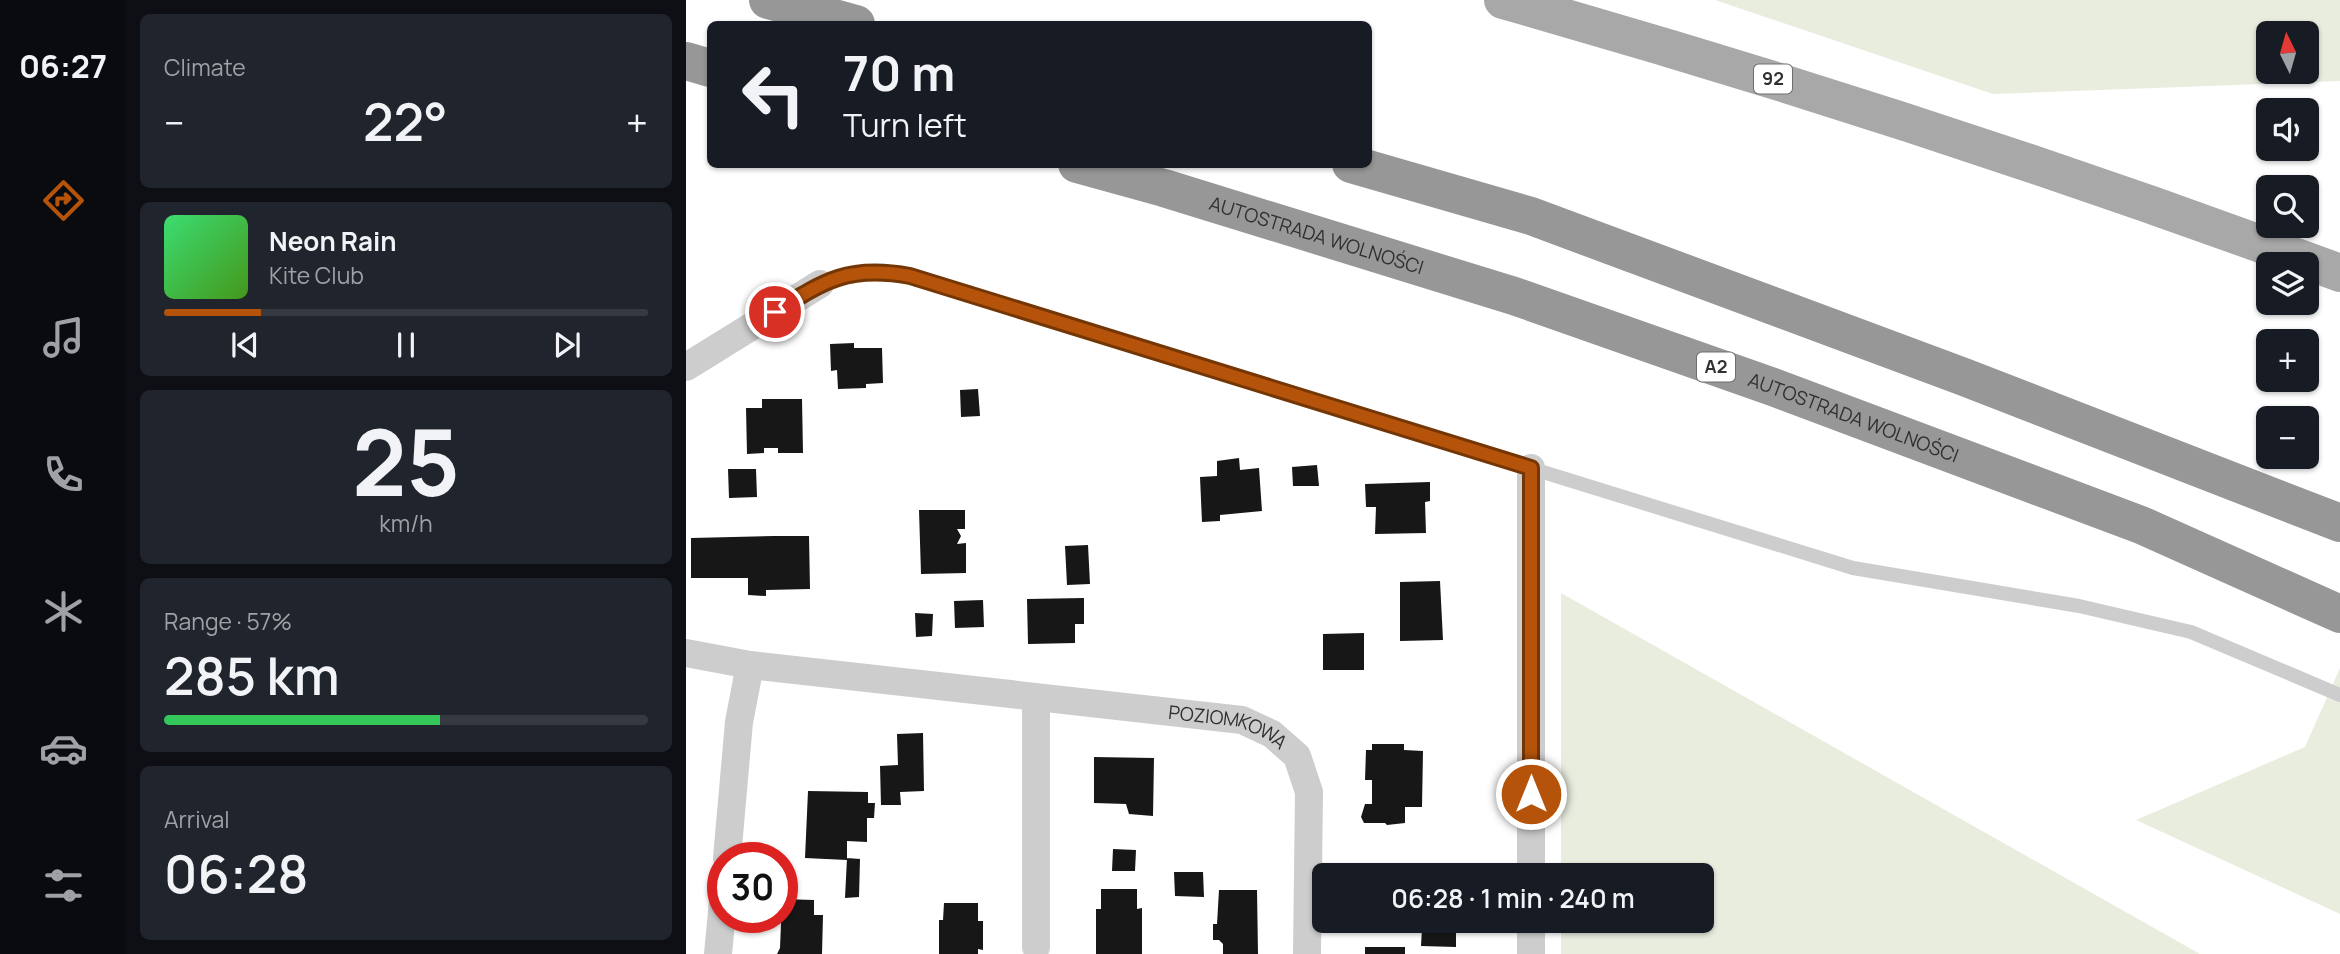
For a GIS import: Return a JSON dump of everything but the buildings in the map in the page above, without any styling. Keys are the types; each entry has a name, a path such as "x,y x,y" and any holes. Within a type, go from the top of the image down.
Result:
{"highway":[{"path":"768,0 845,21"},
{"path":"686,61 707,67"},
{"name":"AUTOSTRADA WOLNOŚCI","path":"1092,168 1514,296 1773,387 2141,525 2340,614"},
{"path":"1365,168 1531,216 1977,382 2340,523"}],"main road":[{"name":"92","path":"1503,0 1722,63 1916,125 2340,273"}],"street":[{"path":"686,368 820,284"},
{"path":"1531,468 1531,863"},
{"name":"POZIOMKOWA","path":"686,653 750,665 1241,719 1272,734 1297,756 1308,792 1307,954"},
{"path":"728,842 739,722 750,665"},
{"path":"1036,698 1036,947"},
{"path":"718,954 720,933"},
{"path":"1531,933 1531,954"}],"lane":[{"path":"820,284 858,272 886,272 910,276 1853,568 2079,606 2191,632 2340,695"}],"shaded area":[{"path":"1715,0 2340,0 2340,81 2319,82 2319,21 2256,21 2256,84 2260,84 1993,94"},
{"path":"1561,593 2200,954 1561,954 1561,933 1714,933 1714,863 1561,863"},
{"path":"2340,668 2340,914 2136,820 2305,747"}],"route":[{"path":"775,312 820,284 858,272 886,272 910,276 1531,468 1531,794"}]}
